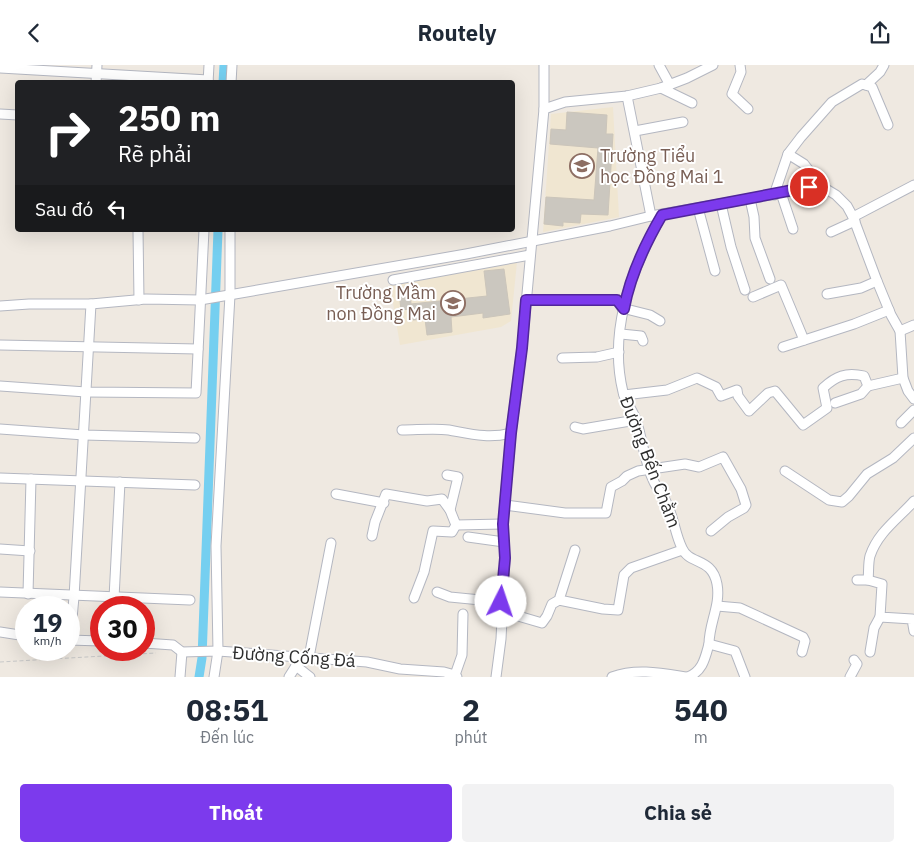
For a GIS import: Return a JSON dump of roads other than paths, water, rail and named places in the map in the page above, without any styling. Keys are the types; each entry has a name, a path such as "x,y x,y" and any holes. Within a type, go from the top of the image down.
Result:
{"street":[{"path":"208,80 209,65"},
{"path":"232,65 232,80"},
{"path":"496,677 501,639 501,606 505,558 503,524 511,433 522,348 544,109 544,65"},
{"path":"658,65 665,86 692,103"},
{"path":"544,109 565,102 627,96 665,86 713,65"},
{"path":"740,65 740,72 732,94 748,109"},
{"path":"866,85 880,72 884,65"},
{"path":"0,68 192,80"},
{"path":"793,229 777,194 788,154 832,102 862,84 872,87 888,125"},
{"path":"627,96 651,216"},
{"path":"0,114 15,115"},
{"path":"635,131 683,123"},
{"path":"788,154 804,164 821,186 836,195 854,219 889,311 900,331 903,378 908,391 914,399"},
{"path":"831,232 914,185"},
{"path":"0,306 91,304 139,300 200,300 466,254 651,216 821,186"},
{"path":"750,199 754,217 755,239 770,279"},
{"path":"721,204 744,290"},
{"path":"698,208 715,271"},
{"name":"Đường Bến Chằm","path":"662,215 652,231 630,281 624,309 619,352 621,380 624,395 636,421 649,470 654,483 668,506 682,550 690,557 709,566 713,572 717,584 717,606 710,629 709,643"},
{"path":"138,232 139,300"},
{"path":"0,386 86,392 196,393 204,232"},
{"path":"214,677 218,651 216,546 230,295 230,232"},
{"path":"466,254 468,267"},
{"path":"393,280 530,255"},
{"path":"827,295 861,288 877,281"},
{"path":"753,297 781,285 804,340"},
{"path":"526,300 617,300 624,309 650,315 660,321"},
{"path":"74,596 91,304"},
{"path":"783,347 889,311"},
{"path":"900,331 914,325"},
{"path":"621,334 641,336 643,341"},
{"path":"0,345 198,349"},
{"path":"562,358 596,357 619,352"},
{"path":"624,395 667,390 697,378 716,387 721,395 736,390 749,411 768,393 775,391 803,425 826,408 823,387 834,378 854,374 864,376 868,385"},
{"path":"835,403 860,393 868,385 903,378"},
{"path":"901,423 914,410"},
{"path":"575,427 583,429 636,421"},
{"path":"0,429 84,435 195,438"},
{"path":"402,430 447,430 484,436 499,436 511,433"},
{"path":"785,471 829,500 842,502 867,474 893,458 914,437"},
{"path":"505,505 565,513 606,513 612,486 632,473 685,464 700,467 723,457 742,489 746,505 711,531"},
{"path":"446,475 458,477 450,510"},
{"path":"0,478 195,485"},
{"path":"28,594 31,479"},
{"path":"114,596 120,483"},
{"path":"336,494 384,503"},
{"path":"372,537 375,522 386,494 427,501 442,499 450,510 456,525"},
{"path":"868,580 870,557 876,544 887,527 914,501"},
{"path":"456,525 503,524"},
{"path":"414,598 424,572 433,531 452,532 456,525"},
{"path":"468,537 504,541"},
{"path":"289,677 304,657 332,543"},
{"path":"0,549 30,551"},
{"path":"559,600 575,550"},
{"path":"437,592 450,597 501,606 542,623 552,604 559,600 618,611 624,575 631,568 682,550"},
{"path":"857,580 868,580 882,584 880,617 874,628 870,652"},
{"path":"0,592 59,596"},
{"path":"155,600 190,601"},
{"path":"717,606 740,607 803,637 805,641 802,652"},
{"path":"456,676 462,655 463,614"},
{"path":"880,617 912,619 914,631"},
{"path":"0,632 15,634"},
{"path":"612,677 624,673 656,672 687,677 696,673 703,662 709,643 735,651 745,677"},
{"name":"Đường Cống Đá","path":"155,644 173,645 182,652 218,651 367,662 428,673 444,671 456,676"},
{"path":"180,677 182,652"},
{"path":"850,677 857,664 854,660"},
{"path":"296,666 310,677"}],"waterway":[{"path":"223,80 224,65"},
{"path":"199,677 202,658 218,232"}],"place":[{"name":"Trường Tiểu học Đồng Mai 1","path":"582,166"},
{"name":"Trường Mầm non Đồng Mai","path":"453,303"}]}
